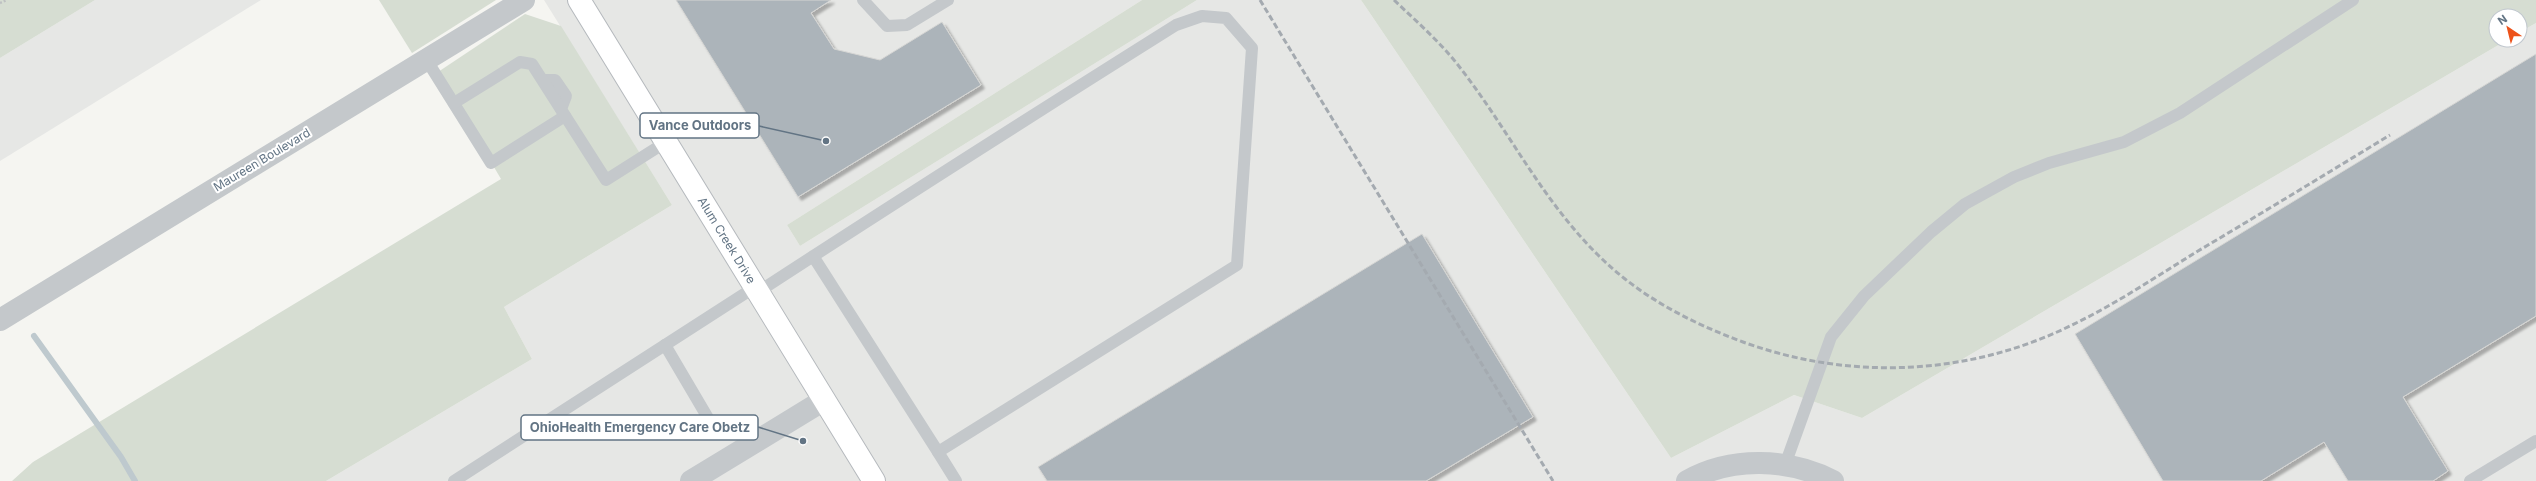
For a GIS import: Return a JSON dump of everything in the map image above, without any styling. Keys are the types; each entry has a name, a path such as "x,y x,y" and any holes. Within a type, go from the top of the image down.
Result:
{"main road":[{"name":"Alum Creek Drive","path":"579,0 874,481"}],"street":[{"name":"Maureen Boulevard","path":"0,320 524,0"},
{"path":"691,481 824,400"},
{"path":"1687,481 1696,476 1730,466 1765,462 1785,464 1834,481"}],"lane":[{"path":"863,0 886,26 907,25 948,0"},
{"path":"1785,464 1831,338 1864,296 1931,232 1965,204 2014,177 2049,163 2124,142 2180,113 2353,0"},
{"path":"454,481 665,345 813,256 1176,25 1202,16 1226,18 1252,48 1237,265 938,452"},
{"path":"426,60 492,163 563,113"},
{"path":"454,103 520,62 532,64 606,180 666,142"},
{"path":"813,256 956,481"},
{"path":"665,345 708,418"},
{"path":"2470,481 2536,440"}],"path":[{"path":"0,3 6,0"}],"shaded area":[{"path":"0,0 95,0 0,58"},
{"path":"95,0 261,0 0,161 0,58"},
{"path":"379,0 496,0 412,53"},
{"path":"544,0 1142,0 787,225 800,246 1197,0 1361,0 1671,458 1794,395 1862,418 2493,48 2528,48 2528,28 2536,23 2536,481 326,481 532,359 504,307 672,205"},
{"path":"1142,0 1197,0 800,246 787,225"},
{"path":"1361,0 2536,0 2536,23 2528,28 2528,8 2488,8 2488,48 2493,48 1862,418 1794,395 1671,458"},
{"path":"525,14 561,26 672,205 504,307 532,359 326,481 12,481 33,462 501,179 438,72"}],"building":[{"path":"676,0 831,0 811,13 834,49 880,60 942,22 981,85 798,197"},
{"path":"2536,54 2536,316 2403,397 2448,471 2433,481 2348,481 2324,442 2261,481 2163,481 2075,334"},
{"path":"1422,234 1533,417 1426,481 1047,481 1038,467"}],"waterway":[{"path":"34,336 121,457 135,481"}],"railway":[{"path":"1260,0 1553,481"},
{"path":"1394,0 1451,56 1493,113 1559,210 1598,255 1614,270 1648,295 1703,326 1743,342 1784,355 1825,363 1867,367 1909,367 1951,363 1992,355 2033,342 2072,325 2120,299 2390,135"}],"place":[{"name":"Vance Outdoors","path":"826,141"},
{"name":"OhioHealth Emergency Care Obetz","path":"803,441"}]}
